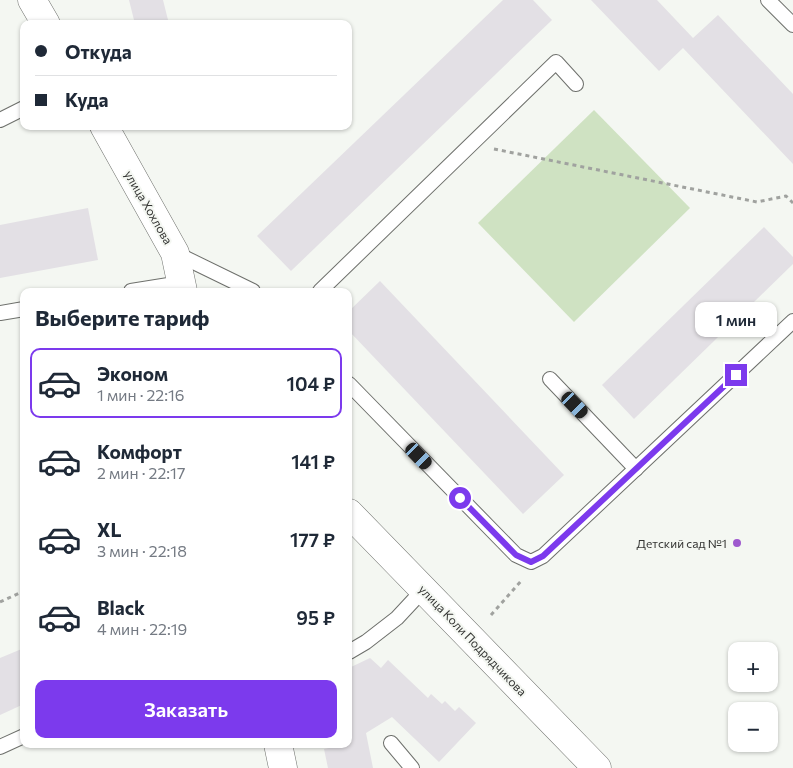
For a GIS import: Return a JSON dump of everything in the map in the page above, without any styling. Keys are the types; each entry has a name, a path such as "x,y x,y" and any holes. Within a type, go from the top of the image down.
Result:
{"street":[{"path":"32,0 44,20"},
{"name":"улица Хохлова","path":"106,130 175,253 182,287"},
{"name":"улица Коли Подрядчикова","path":"352,515 597,768"},
{"path":"279,748 283,768"}],"lane":[{"path":"768,0 793,25"},
{"path":"323,288 556,62 576,84"},
{"path":"0,120 20,110"},
{"path":"175,253 247,288"},
{"path":"169,288 182,287"},
{"path":"0,313 20,310"},
{"path":"352,387 516,555 531,562 543,556 793,321"},
{"path":"550,379 636,469"},
{"path":"352,647 366,642 397,618 424,589"},
{"path":"0,747 20,738"},
{"path":"391,744 412,768"}],"path":[{"path":"472,144 757,202 786,196 793,204"},
{"path":"491,615 543,556"},
{"path":"0,602 20,593"}],"green space":[{"path":"594,110 690,208 574,322 478,223"}],"building":[{"path":"129,0 163,0 168,20 134,20"},
{"path":"503,0 533,0 552,20 291,271 257,236"},
{"path":"591,0 657,0 693,38 718,15 793,94 793,164 683,48 659,71"},
{"path":"88,208 98,260 0,278 0,225"},
{"path":"764,227 793,257 793,264 634,419 602,385"},
{"path":"380,281 564,475 523,514 352,334 352,308"},
{"path":"20,650 20,706 0,715 0,658"},
{"path":"370,658 381,668 388,660 428,698 431,694 442,704 445,701 455,711 459,707 476,723 439,762 392,717 366,733 373,768 328,768 324,749 352,748 352,667"}],"place":[{"name":"Детский сад №1","path":"737,543"}],"route":[{"path":"460,498 516,555 531,562 543,556 736,375"}]}
